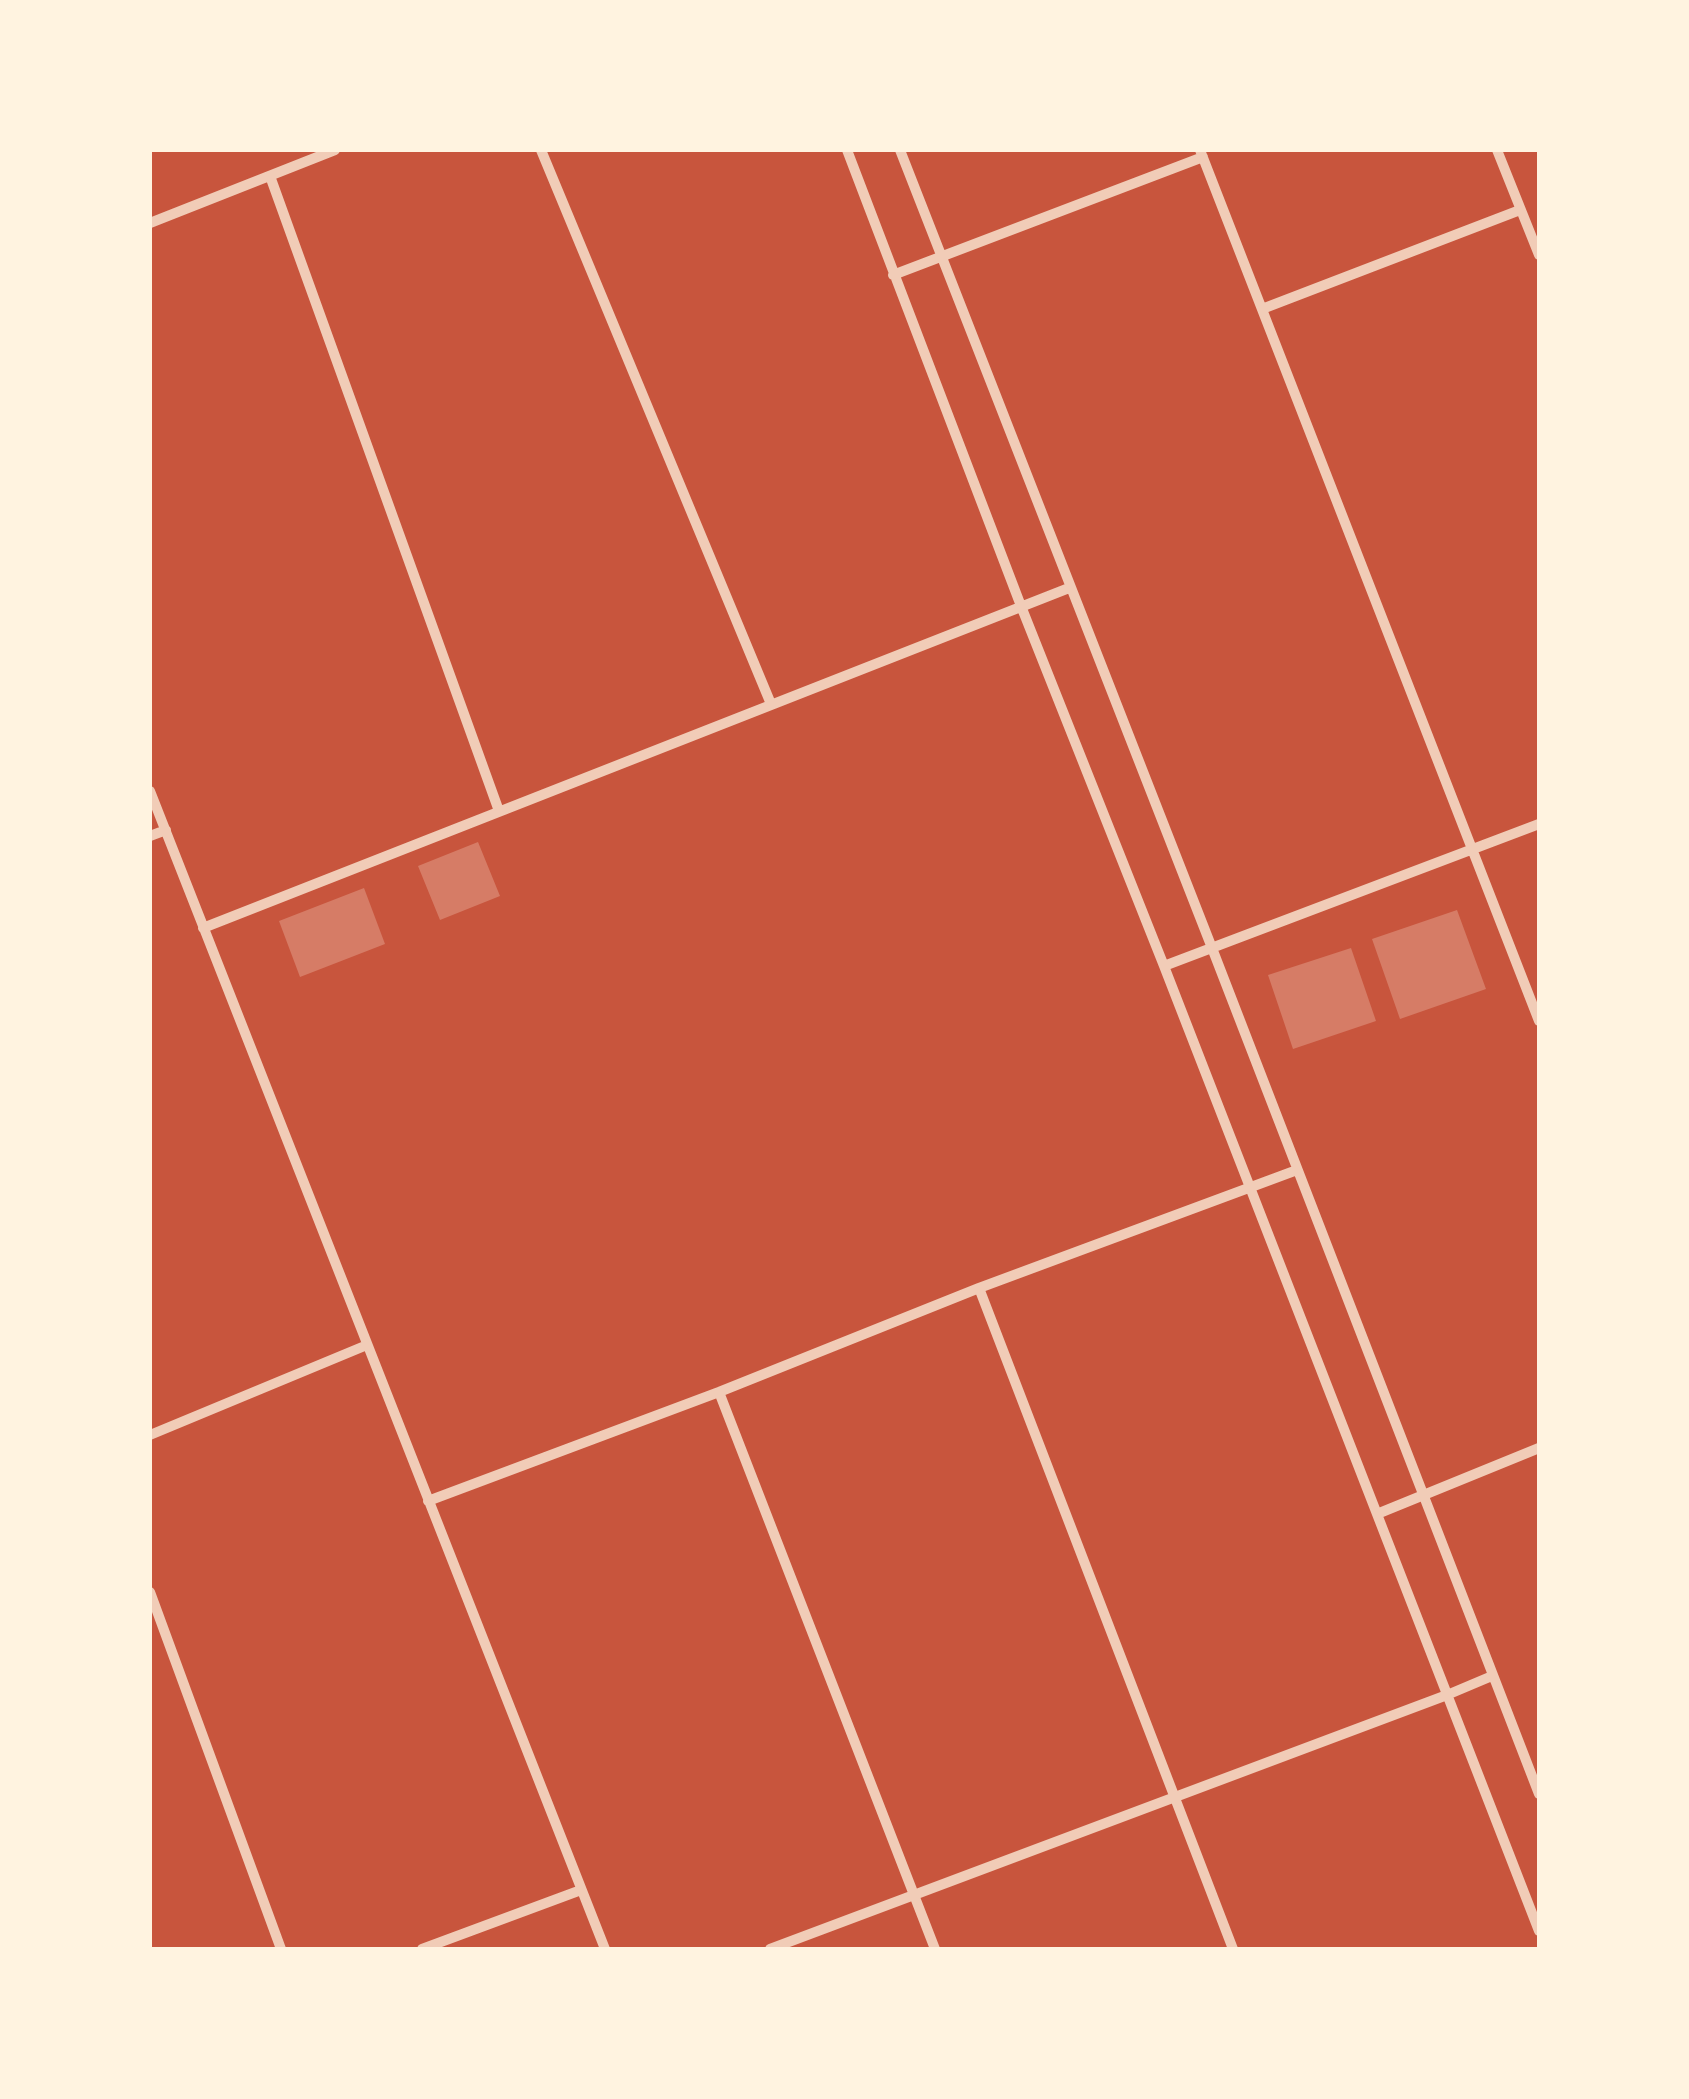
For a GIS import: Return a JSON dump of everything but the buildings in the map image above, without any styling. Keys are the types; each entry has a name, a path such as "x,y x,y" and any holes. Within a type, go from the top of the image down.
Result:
{"street":[{"path":"150,223 335,150"},
{"path":"541,150 771,704"},
{"path":"847,150 1539,1931"},
{"path":"900,150 1539,1794"},
{"path":"1497,150 1539,256"},
{"path":"893,275 1201,154 1539,1021"},
{"path":"270,176 499,811"},
{"path":"1262,309 1520,210"},
{"path":"204,928 1069,588"},
{"path":"150,791 605,1949"},
{"path":"1164,966 1539,824"},
{"path":"150,836 166,830"},
{"path":"428,1501 1297,1170"},
{"path":"979,1288 1233,1949"},
{"path":"150,1435 367,1346"},
{"path":"719,1392 936,1949"},
{"path":"1377,1514 1539,1448"},
{"path":"150,1592 281,1949"},
{"path":"770,1949 1492,1676"},
{"path":"422,1949 581,1890"}]}
